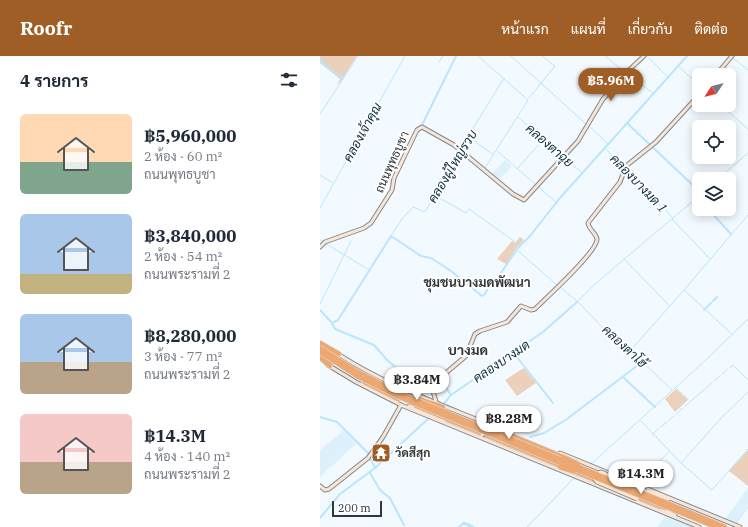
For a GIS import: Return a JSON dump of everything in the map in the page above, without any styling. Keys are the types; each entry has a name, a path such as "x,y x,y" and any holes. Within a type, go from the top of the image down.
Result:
{"highway":[{"path":"321,345 365,375 413,398 440,406 582,468 588,467 725,527"},
{"path":"321,345 361,374 395,391 716,527"},
{"path":"320,356 393,394 725,527"},
{"path":"320,356 331,364 377,389 436,417 577,475 710,527"},
{"path":"486,425 566,458 592,475"},
{"path":"482,435 562,468 592,475"}],"main road":[{"name":"ถนนพุทธบูชา","path":"320,247 324,243 364,228 371,223 392,190 394,178 419,128 425,128 460,150 523,201 563,157 588,125 598,106 629,70 644,56"},
{"path":"722,68 731,57"},
{"path":"692,103 652,146 625,168 620,182 588,223 596,237 595,246 561,285 533,310 521,306 507,322 477,332 473,336 466,356 441,379 433,392 440,406 588,467 592,467 739,526"},
{"path":"331,364 356,382 401,405 427,413 482,435 488,432 486,425 440,406 338,356"},
{"path":"320,486 325,490 329,489 368,458 383,437 401,405"},
{"path":"672,499 665,498 601,472 595,474 594,478 597,482 699,527"},
{"path":"577,475 678,517"}],"shaded area":[{"path":"320,56 357,56 339,84 340,79 320,63"},
{"path":"505,160 512,166 500,179 492,173"},
{"path":"520,237 524,240 517,247 506,264 497,259 512,241 515,243"},
{"path":"524,368 536,383 517,396 505,380"},
{"path":"676,389 688,400 675,412 665,399"},
{"path":"344,430 356,444 320,477 320,450"},
{"path":"748,450 748,486 729,471"},
{"path":"748,488 748,505 737,521 735,523 725,519"},
{"path":"666,515 695,527 657,527"}],"waterway":[{"path":"320,60 323,56"},
{"path":"320,114 358,56"},
{"name":"คลองเจ้าคุณ","path":"320,208 405,56"},
{"path":"439,62 443,56"},
{"path":"422,125 456,56"},
{"path":"478,56 528,100 485,168"},
{"path":"511,56 586,124"},
{"path":"529,98 555,66 542,56"},
{"path":"605,56 625,72"},
{"path":"647,56 668,77"},
{"path":"320,310 332,323 338,320 391,236 421,256 431,258 451,271 482,296 485,294 518,248 530,236 560,198 687,56"},
{"path":"733,58 748,70"},
{"path":"320,61 343,79"},
{"path":"678,66 692,79"},
{"path":"627,74 653,93"},
{"name":"คลองผู้ใหญ่รวบ","path":"461,148 504,78"},
{"path":"729,112 748,129"},
{"name":"คลองตาฉุย","path":"518,117 562,156"},
{"path":"627,123 692,184"},
{"path":"589,126 608,144"},
{"path":"468,137 493,154"},
{"path":"517,169 543,140"},
{"name":"คลองบางมด 1","path":"605,148 623,167"},
{"name":"คลองผู้ใหญ่รวบ","path":"391,236 402,219 413,207 425,212 459,151"},
{"path":"497,151 557,203"},
{"path":"726,172 748,153"},
{"name":"คลองตาฉุย","path":"565,158 582,173"},
{"name":"คลองบางมด 1","path":"626,169 672,217"},
{"path":"320,175 333,183"},
{"path":"434,195 466,213 469,209 521,246"},
{"path":"577,302 596,283 692,202"},
{"path":"684,290 748,215"},
{"path":"714,216 731,234"},
{"path":"672,219 709,258"},
{"path":"320,240 369,270"},
{"path":"320,304 351,241"},
{"path":"517,250 557,285"},
{"path":"624,259 669,305"},
{"name":"คลองตาโฮ้","path":"560,287 579,303 603,328 614,335 672,390"},
{"path":"631,350 684,290 733,335"},
{"path":"713,301 717,297"},
{"name":"คลองบางมด","path":"442,406 451,395 543,332 577,302"},
{"path":"704,310 711,303"},
{"name":"คลองตาโฮ้","path":"591,464 707,359 748,319"},
{"path":"332,323 335,329 374,345 388,361 403,373 428,379 440,379 451,395"},
{"path":"513,352 553,403"},
{"path":"530,437 544,433 567,419 642,362"},
{"path":"730,368 733,365 748,380"},
{"path":"722,374 728,369"},
{"path":"714,381 720,376"},
{"path":"623,377 655,407"},
{"path":"685,406 712,383"},
{"path":"676,388 688,399"},
{"path":"681,463 721,418 748,392"},
{"path":"676,414 683,408"},
{"path":"669,420 674,416"},
{"path":"320,417 337,422 368,453 375,468"},
{"name":"คลองบางมด","path":"320,518 340,494 375,468 430,417"},
{"path":"641,421 681,463 712,490 748,449"},
{"path":"661,427 667,422"},
{"path":"653,434 658,429"},
{"path":"637,482 669,452"},
{"path":"370,473 380,490 390,498 404,525"},
{"path":"527,527 578,474"},
{"path":"733,527 748,507"},
{"path":"459,527 464,523"},
{"path":"464,523 473,527"}],"place":[{"name":"วัดสีสุก","path":"381,453"}],"district":[{"name":"ชุมชนบางมดพัฒนา","path":"477,282"},
{"name":"บางมด","path":"468,350"}]}
